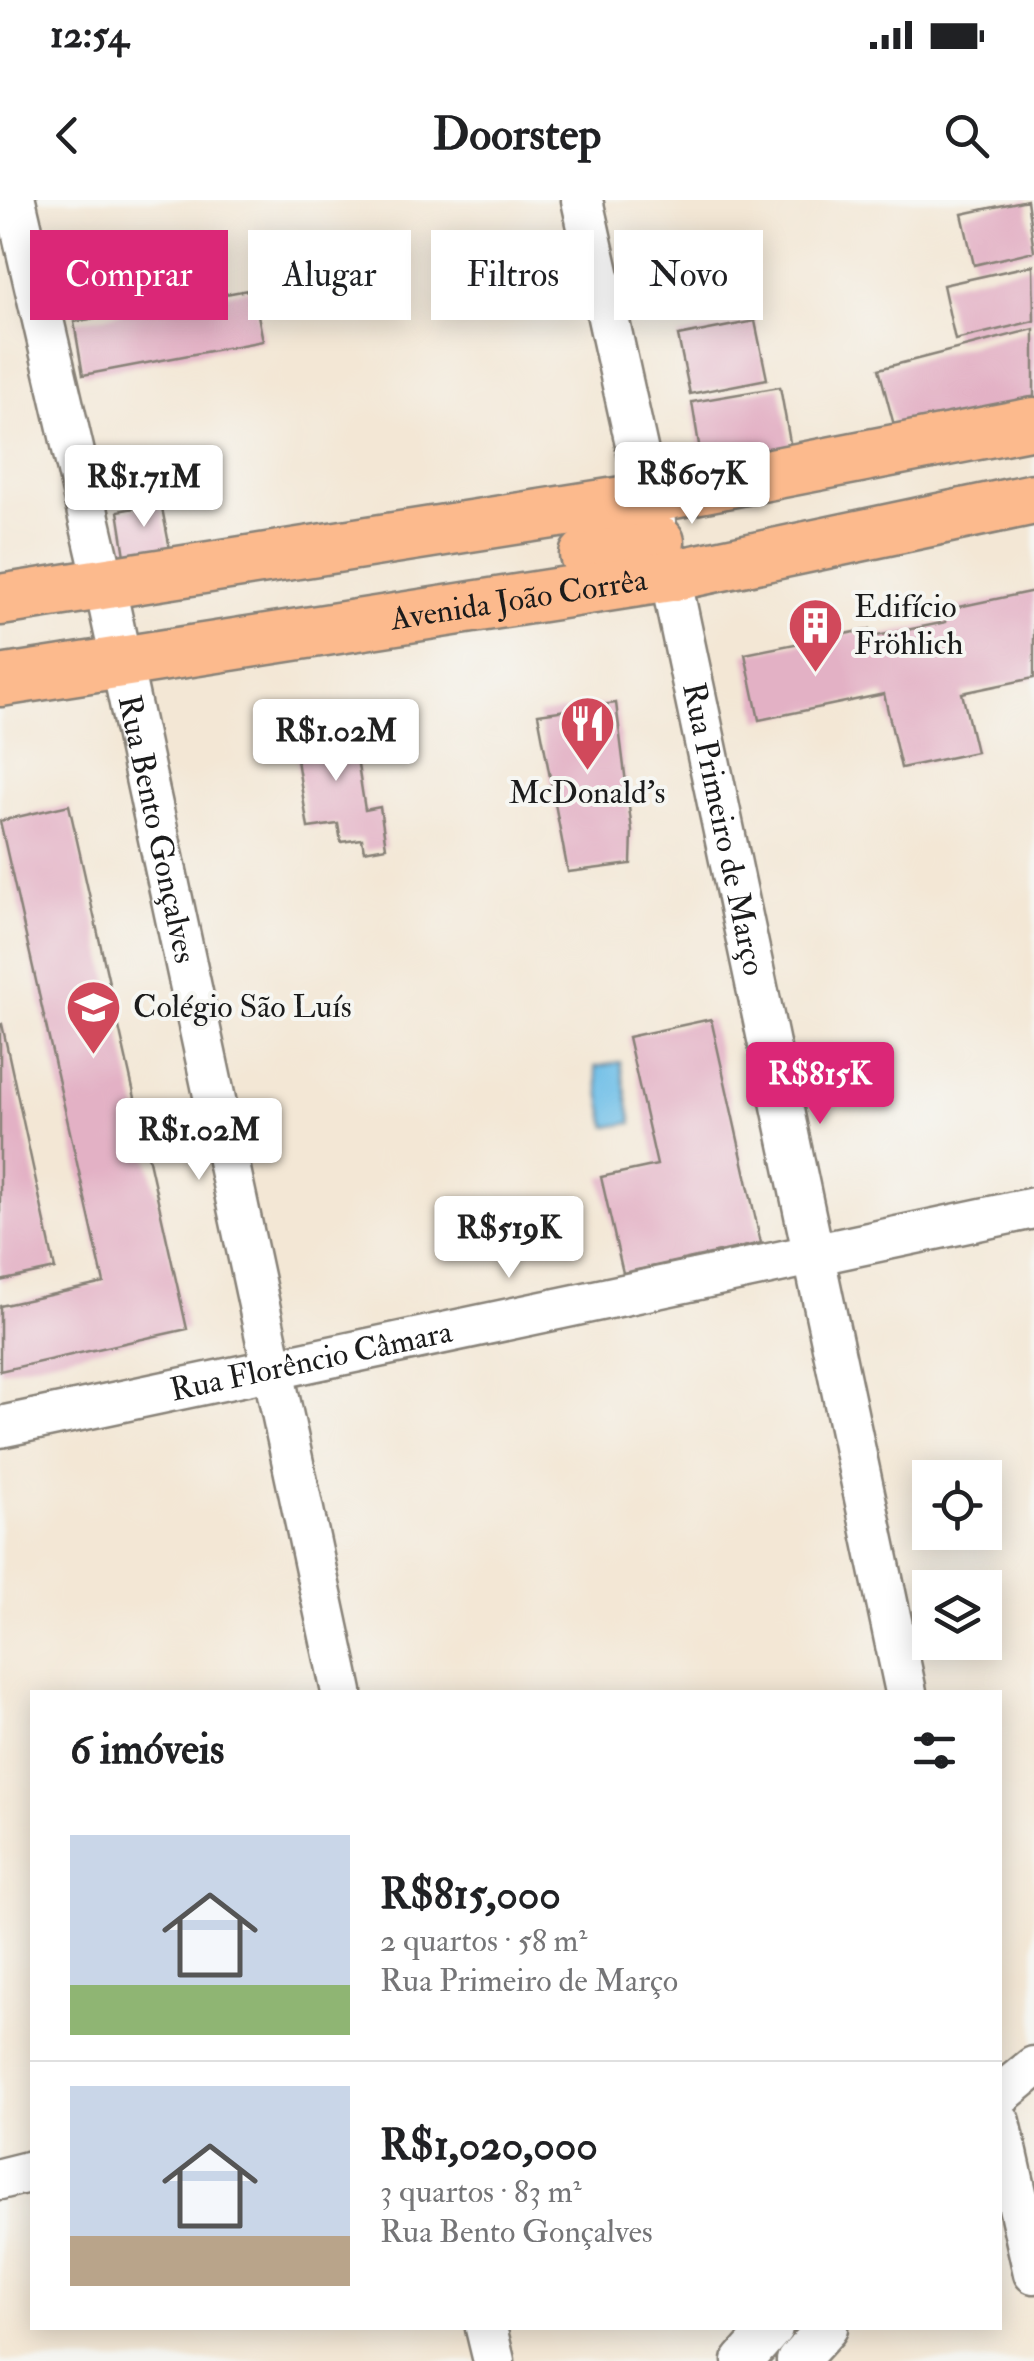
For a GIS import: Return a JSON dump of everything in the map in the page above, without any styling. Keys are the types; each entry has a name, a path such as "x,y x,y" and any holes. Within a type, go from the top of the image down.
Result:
{"main road":[{"name":"Avenida João Corrêa","path":"0,681 363,622 436,582 659,538 1034,423"},
{"name":"Avenida João Corrêa","path":"0,600 104,582 659,538 1034,499"}],"street":[{"name":"Rua Bento Gonçalves","path":"15,200 104,582 276,1366 342,1690"},
{"name":"Rua Primeiro de Março","path":"582,200 659,538 906,1690"},
{"name":"Rua Florêncio Câmara","path":"0,1427 810,1252 1034,1208"},
{"path":"1002,2093 1034,2068"},
{"path":"1010,2132 1034,2273"},
{"path":"0,2179 30,2172"},
{"path":"486,2330 494,2361"},
{"path":"797,2361 825,2330"}],"water":[{"path":"620,1062 632,1123 607,1127 595,1067"}],"building":[{"path":"1027,200 1034,251 974,265 962,214"},
{"path":"1033,265 1034,321 955,340 943,285"},
{"path":"248,290 248,320 259,320 263,341 83,375 74,322 228,320 228,294"},
{"path":"755,321 767,379 690,394 678,336"},
{"path":"1034,329 1034,409 899,444 879,369"},
{"path":"780,387 793,459 746,467 744,450 701,457 692,402"},
{"path":"161,503 170,549 125,556 118,511"},
{"path":"1034,591 1034,678 962,693 976,752 901,768 884,694 759,720 745,654 870,629 872,637 946,622 944,610"},
{"name":"McDonald's","path":"616,703 632,831 631,864 568,872 538,714"},
{"path":"351,720 365,810 380,807 386,847 364,851 362,839 341,842 338,824 308,828 292,729"},
{"path":"69,805 187,1329 0,1371 0,1306 104,1283 0,821"},
{"path":"711,1019 761,1243 623,1273 601,1177 657,1165 628,1037"},
{"path":"0,1025 55,1269 0,1281"}],"place":[{"name":"Edifício Fröhlich","path":"815,674"},
{"name":"McDonald's","path":"587,773"},
{"name":"Colégio São Luís","path":"94,1056"}]}
